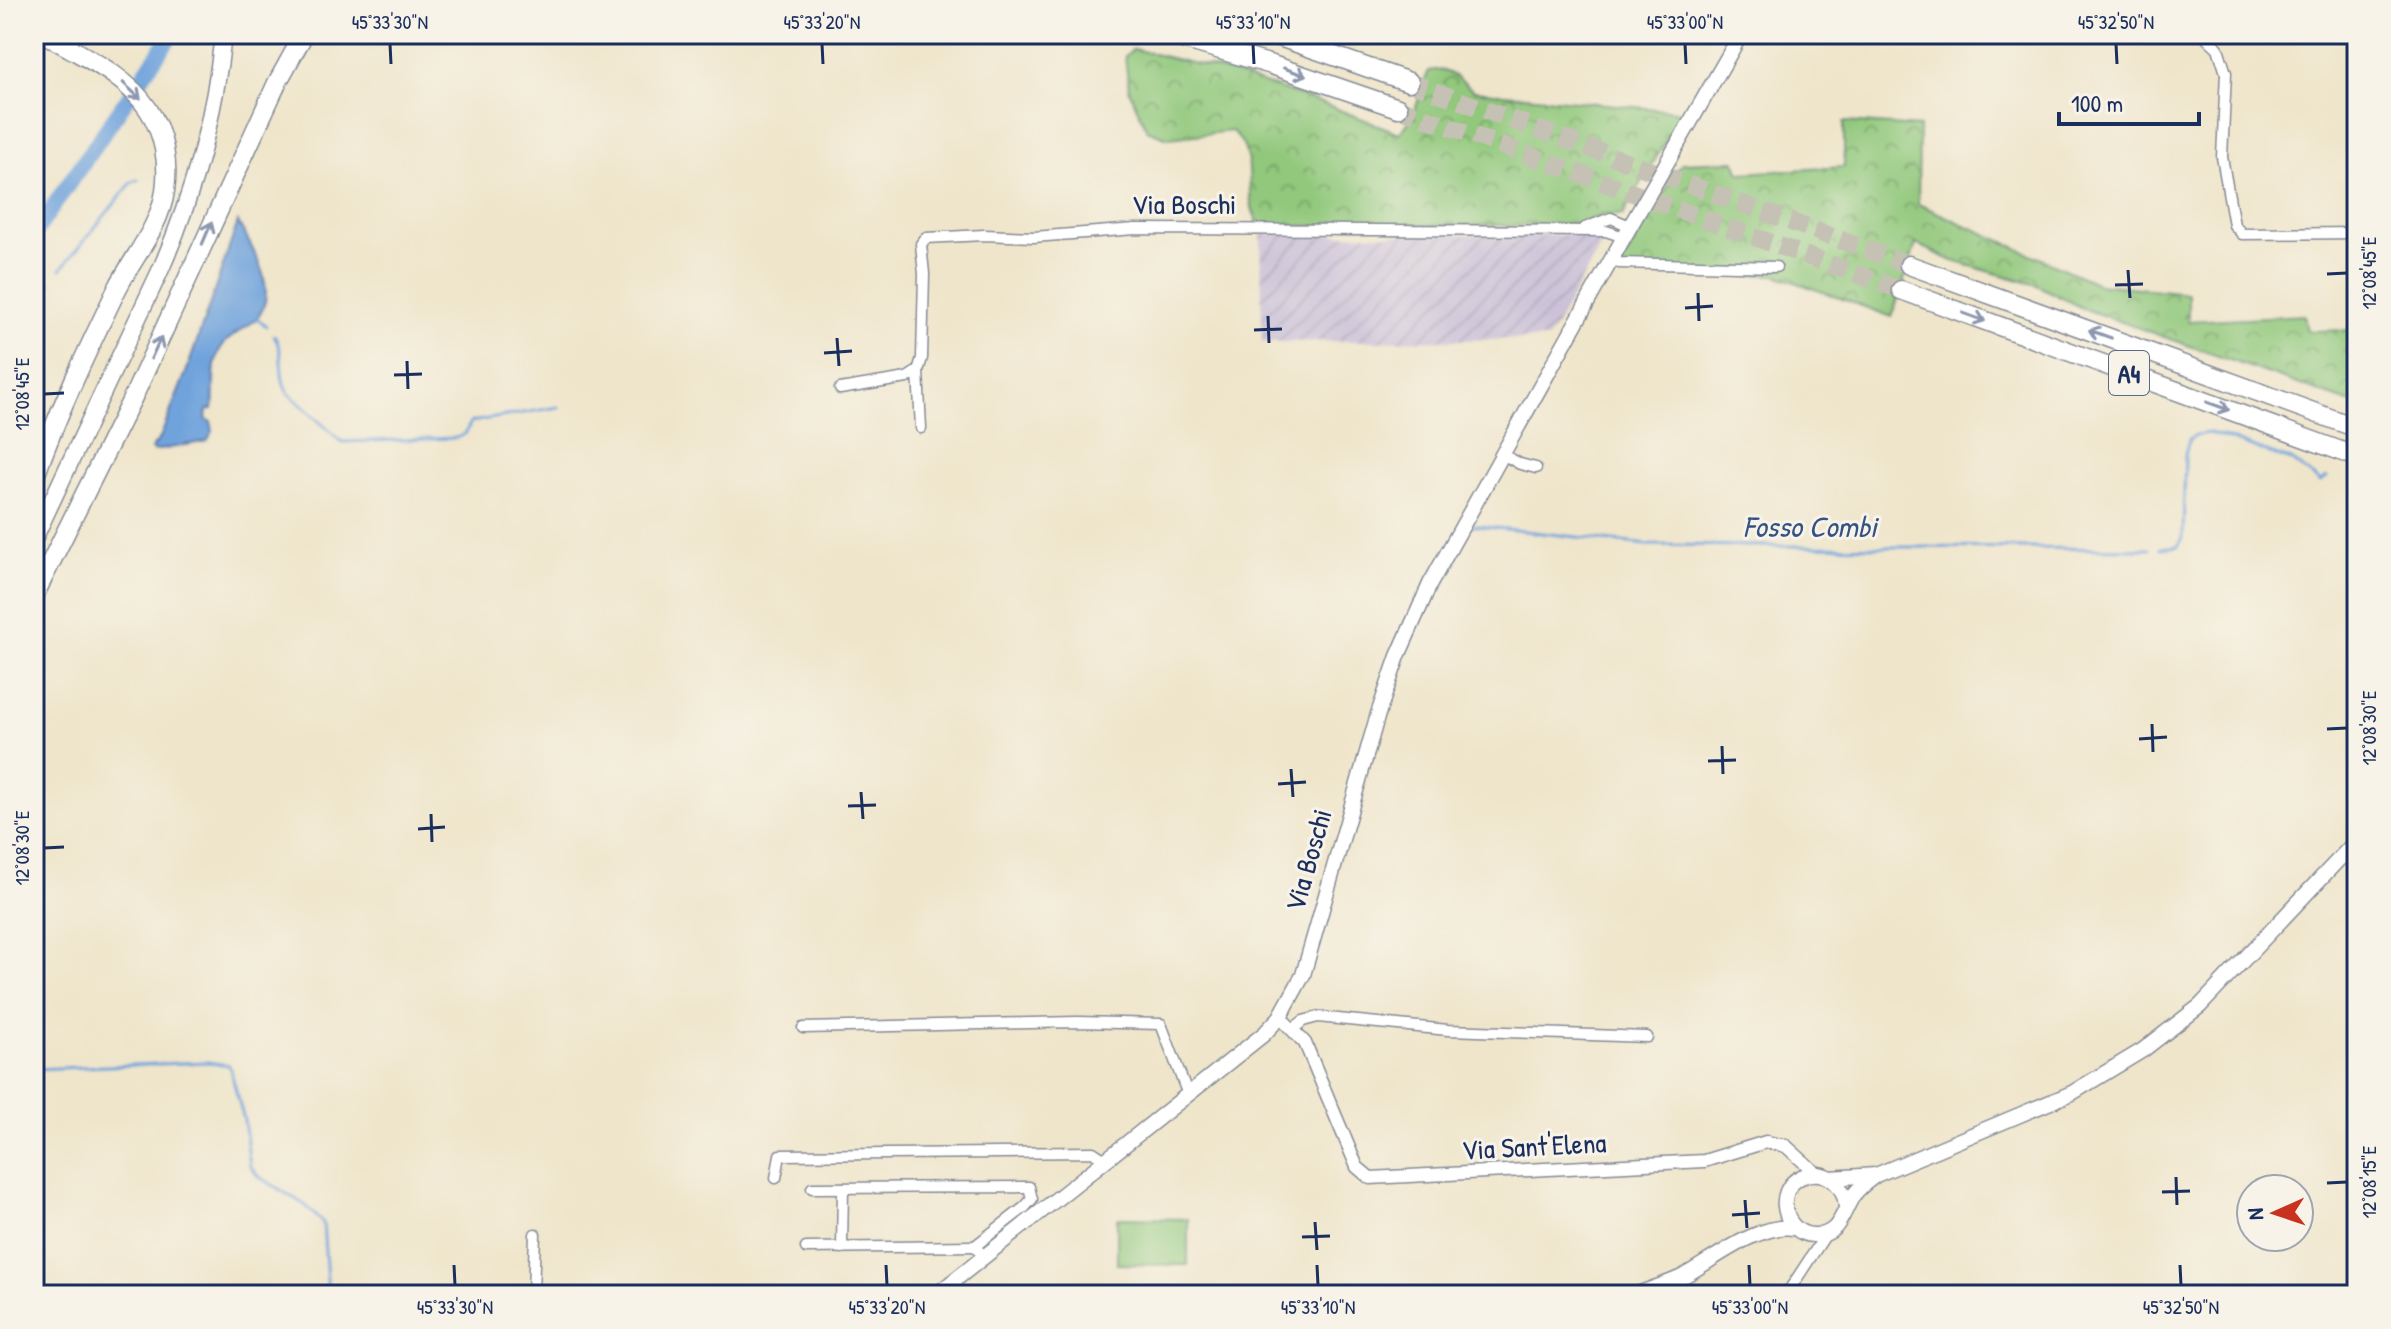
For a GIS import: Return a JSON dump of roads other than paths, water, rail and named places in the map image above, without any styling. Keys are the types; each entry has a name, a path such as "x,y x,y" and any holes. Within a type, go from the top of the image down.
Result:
{"highway":[{"path":"34,479 73,384 119,286 151,231 165,191 165,152 156,123 140,99 100,66 45,34"},
{"path":"34,596 136,391 277,83 304,34"},
{"path":"1166,34 1272,65 1398,108"},
{"path":"1271,34 1409,82"},
{"name":"A4","path":"1909,265 2357,428"},
{"name":"A4","path":"1901,290 2357,457"}],"main road":[{"path":"34,539 160,271 186,204 206,139 223,34"},
{"name":"Via Boschi","path":"936,1295 979,1251 1105,1160 1264,1034 1280,1017 1304,970 1372,732 1398,656 1430,584 1611,259 1741,34"},
{"path":"1745,1240 1776,1229 1826,1234 1838,1226 1857,1191 1876,1175 2072,1093 2143,1050 2200,1006 2357,840"},
{"path":"1635,1295 1680,1278 1745,1240 1776,1215 1795,1181 1808,1175 1876,1175"},
{"path":"1824,1176 1843,1191 1846,1209"},
{"path":"1785,1203 1787,1218 1798,1230"}],"street":[{"path":"2203,34 2218,48 2226,73 2222,157 2234,225 2242,234 2357,233"},
{"name":"Via Boschi","path":"921,428 918,371 922,358 924,274 921,244 926,238 984,235 1034,237 1135,229 1627,232"},
{"path":"1611,259 1619,263 1776,267"},
{"path":"840,389 907,378 918,371"},
{"path":"1502,454 1536,468"},
{"path":"1280,1017 1293,1029 1303,1021 1318,1017 1448,1030 1647,1037"},
{"path":"803,1028 1078,1022 1161,1024 1188,1095"},
{"name":"Via Sant'Elena","path":"1293,1029 1305,1043 1357,1167 1370,1178 1704,1161 1766,1142 1783,1144 1793,1152"},
{"path":"776,1178 780,1155 1093,1152 1105,1160"},
{"path":"1793,1152 1824,1176"},
{"path":"1793,1152 1798,1168 1795,1181"},
{"name":"Via Boschi","path":"812,1188 1029,1187 1032,1199 979,1251"},
{"path":"842,1248 843,1188"},
{"path":"1798,1230 1809,1245 1806,1264"},
{"path":"533,1295 535,1234"},
{"path":"1786,1295 1826,1234"},
{"path":"806,1248 979,1251"}],"water":[{"path":"238,222 262,271 266,297 263,309 255,320 228,340 218,354 213,409 207,410 206,419 211,422 213,431 207,441 154,451 151,449 160,438 187,370"}],"waterway":[{"path":"34,234 172,34"},
{"path":"61,269 132,182 138,180"},
{"path":"34,317 50,284"},
{"path":"257,318 266,326"},
{"path":"274,335 280,350 282,378 287,392 342,442 456,438 465,434 471,422 559,407"},
{"name":"Fosso Combi","path":"2161,548 2178,546 2183,538 2185,455 2189,439 2196,435 2210,433 2235,441 2292,461 2320,482 2327,478"},
{"name":"Fosso Combi","path":"1470,525 1648,545 2150,549"},
{"path":"34,1069 208,1062 229,1065 244,1120 250,1166 258,1176 305,1205 323,1223 328,1295"}],"tunnel":[{"path":"1409,82 1909,265"},
{"path":"1398,108 1901,290"}]}
